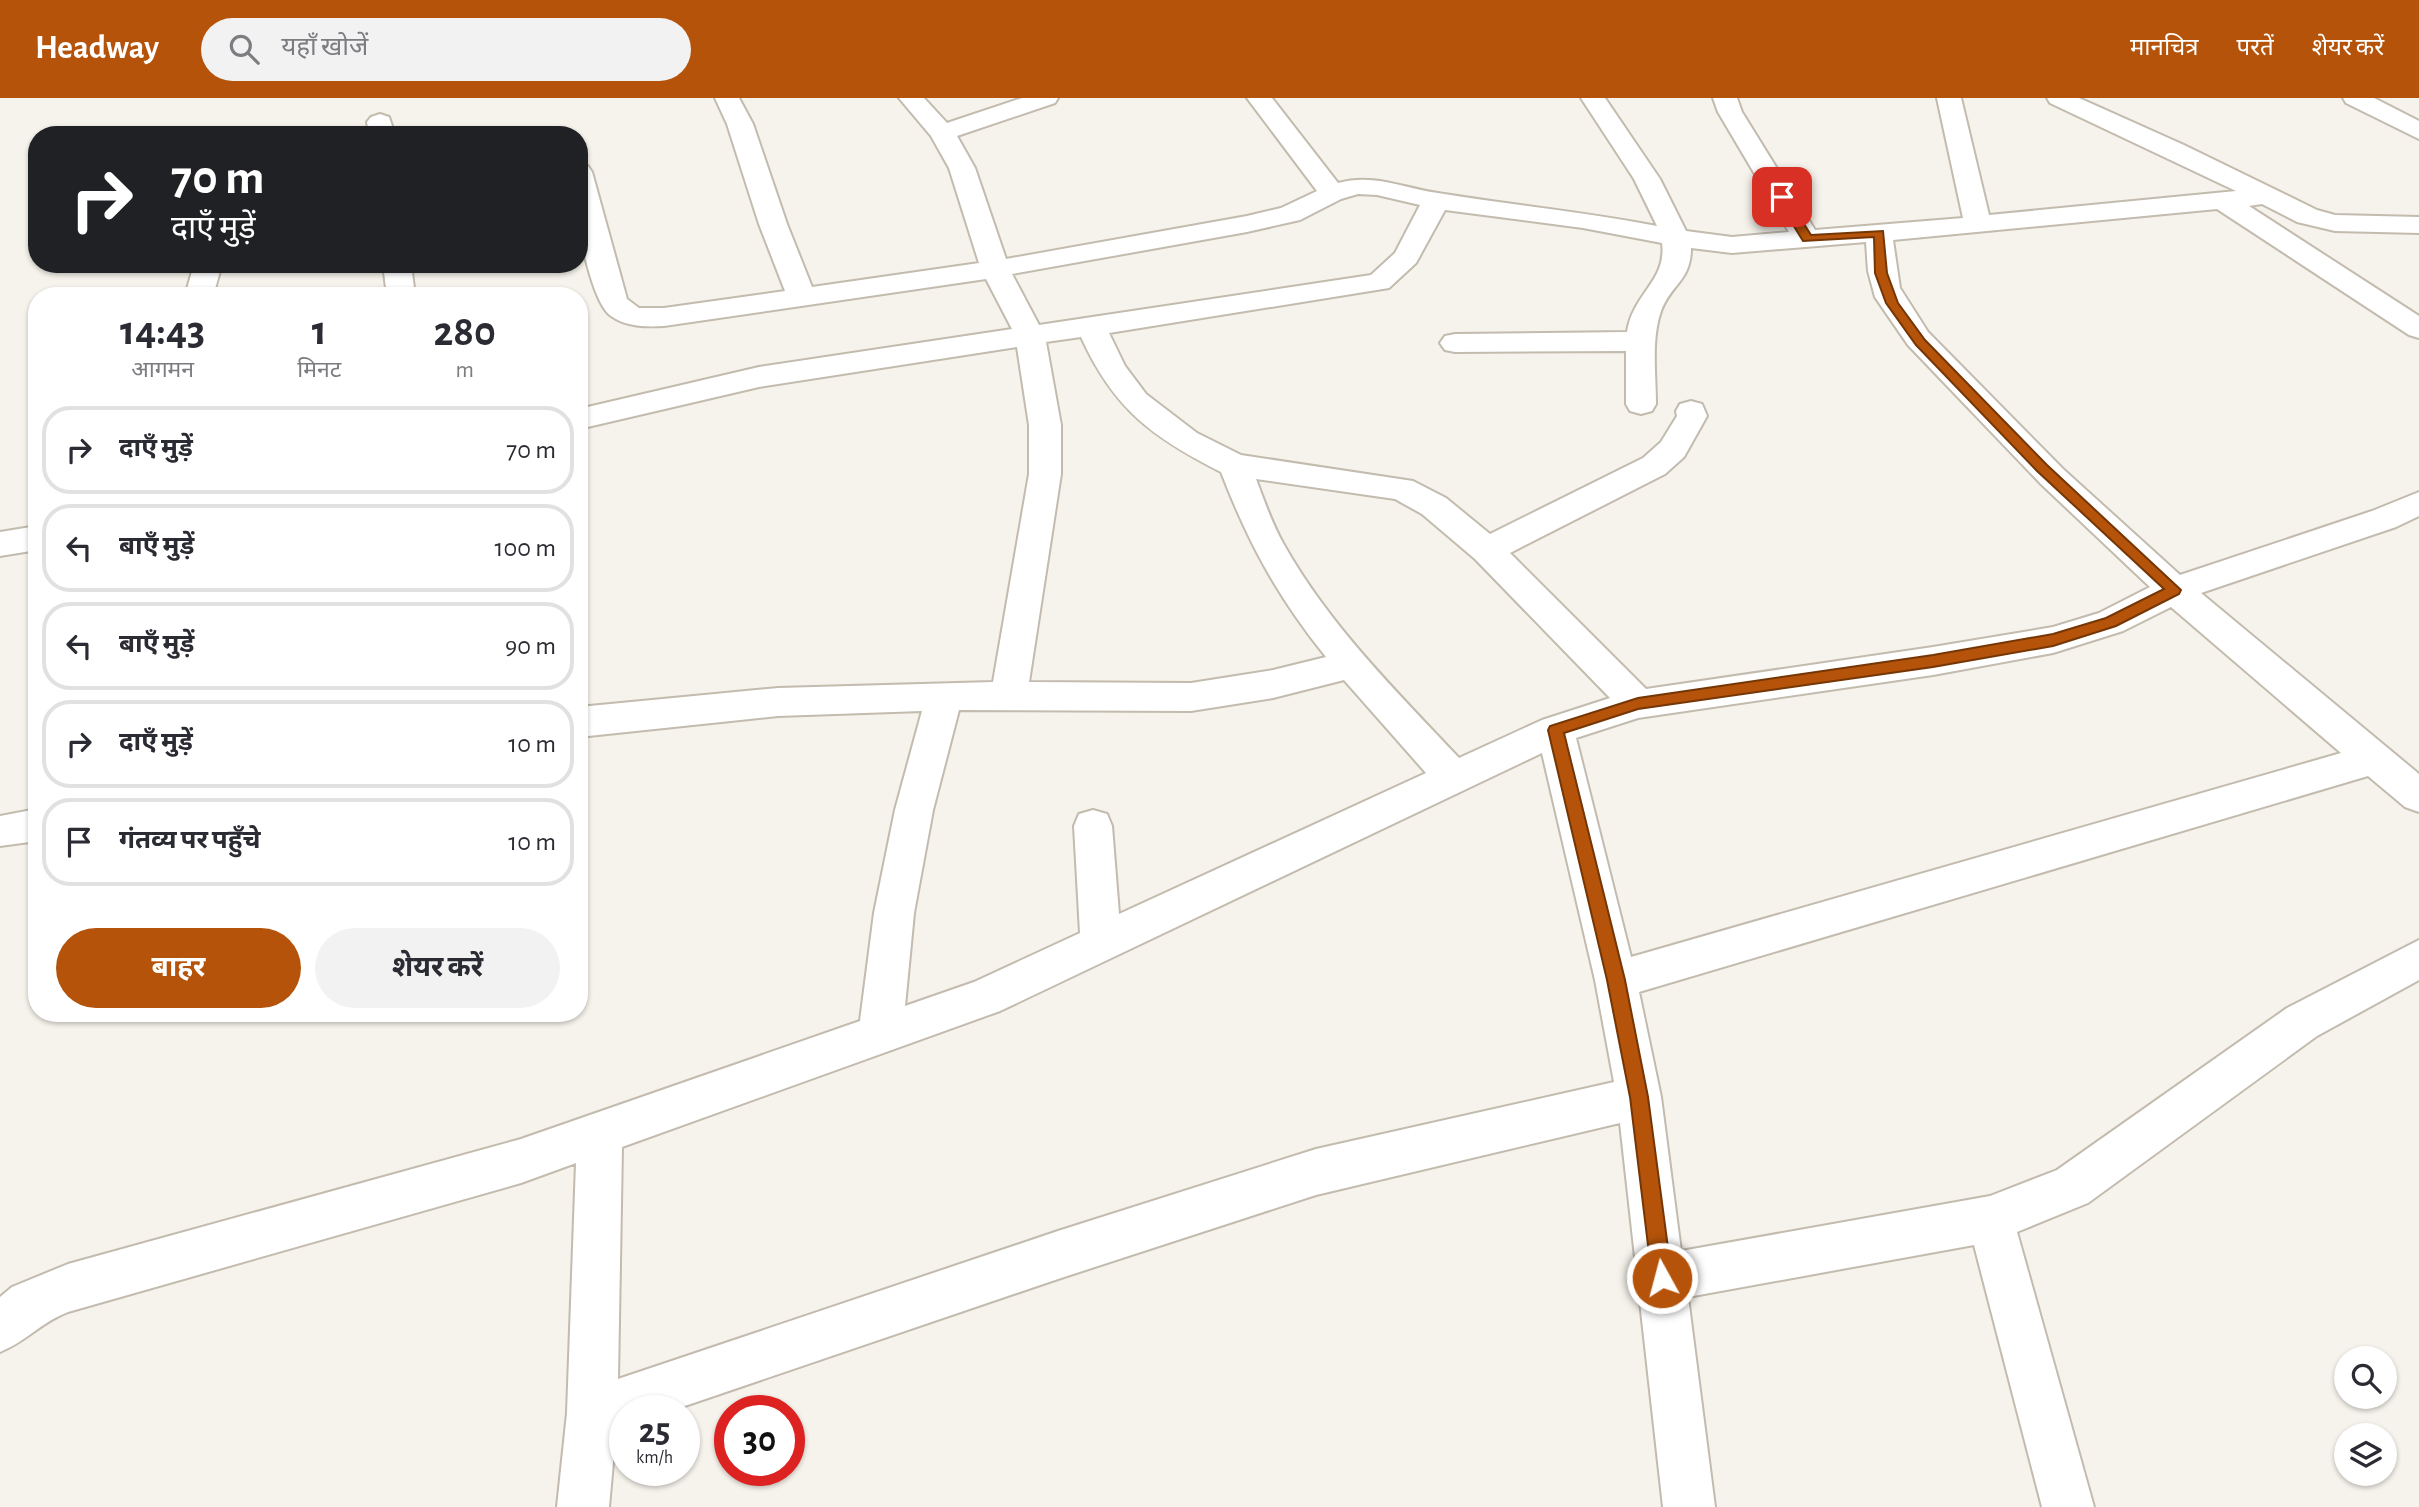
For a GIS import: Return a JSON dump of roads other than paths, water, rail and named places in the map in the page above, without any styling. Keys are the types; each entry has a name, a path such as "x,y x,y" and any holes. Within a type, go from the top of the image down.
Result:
{"street":[{"path":"727,98 740,124 773,224 802,297"},
{"path":"911,98 942,133 962,168 995,268 1030,337 1045,425 1045,474 1009,697"},
{"path":"942,133 1046,98"},
{"path":"1259,98 1332,193"},
{"path":"1593,98 1662,206 1676,238 1678,260 1674,274 1650,304 1641,341 1641,404"},
{"path":"1725,98 1730,112 1807,239"},
{"path":"1949,98 1978,225"},
{"path":"2059,98 2175,150 2307,216 2336,223 2419,225"},
{"path":"2355,98 2419,131"},
{"path":"588,212 612,302 621,311 639,318 664,317 995,268 1247,224 1290,214 1317,204 1332,193 1357,186 1377,187 1436,201 1583,220 1676,238 1732,245 1978,225 2263,196"},
{"path":"2222,200 2419,329"},
{"path":"588,417 759,377 1379,282 1392,276 1405,260 1436,201"},
{"path":"1879,233 1881,273 1892,303 1921,342 2042,468 2174,590 2419,796"},
{"path":"1092,327 1111,369 1135,401 1186,441 1234,465 1402,489 1434,506 1487,550 1638,704"},
{"path":"1455,343 1641,341"},
{"path":"1487,550 1654,466 1673,449 1692,416 1691,411"},
{"path":"1234,465 1271,552 1302,600 1353,664 1454,778"},
{"path":"0,1328 29,1304 68,1288 521,1161 985,998 1555,730 1638,704 1933,661 2053,640 2111,622 2174,590 2262,558 2384,519 2419,503"},
{"path":"0,544 28,539"},
{"path":"588,721 778,702 944,696 1191,696 1273,684 1353,664"},
{"path":"880,1034 894,914 914,810 944,696"},
{"path":"1555,730 1616,980 1639,1097 1689,1507"},
{"path":"1616,980 2374,759"},
{"path":"1093,826 1101,944"},
{"path":"1662,1278 1990,1219 2072,1187 2302,1022 2419,959"},
{"path":"592,1413 1058,1255 1316,1172 1639,1097"},
{"path":"583,1507 592,1413 600,1133"},
{"path":"1990,1219 2068,1507"}]}
